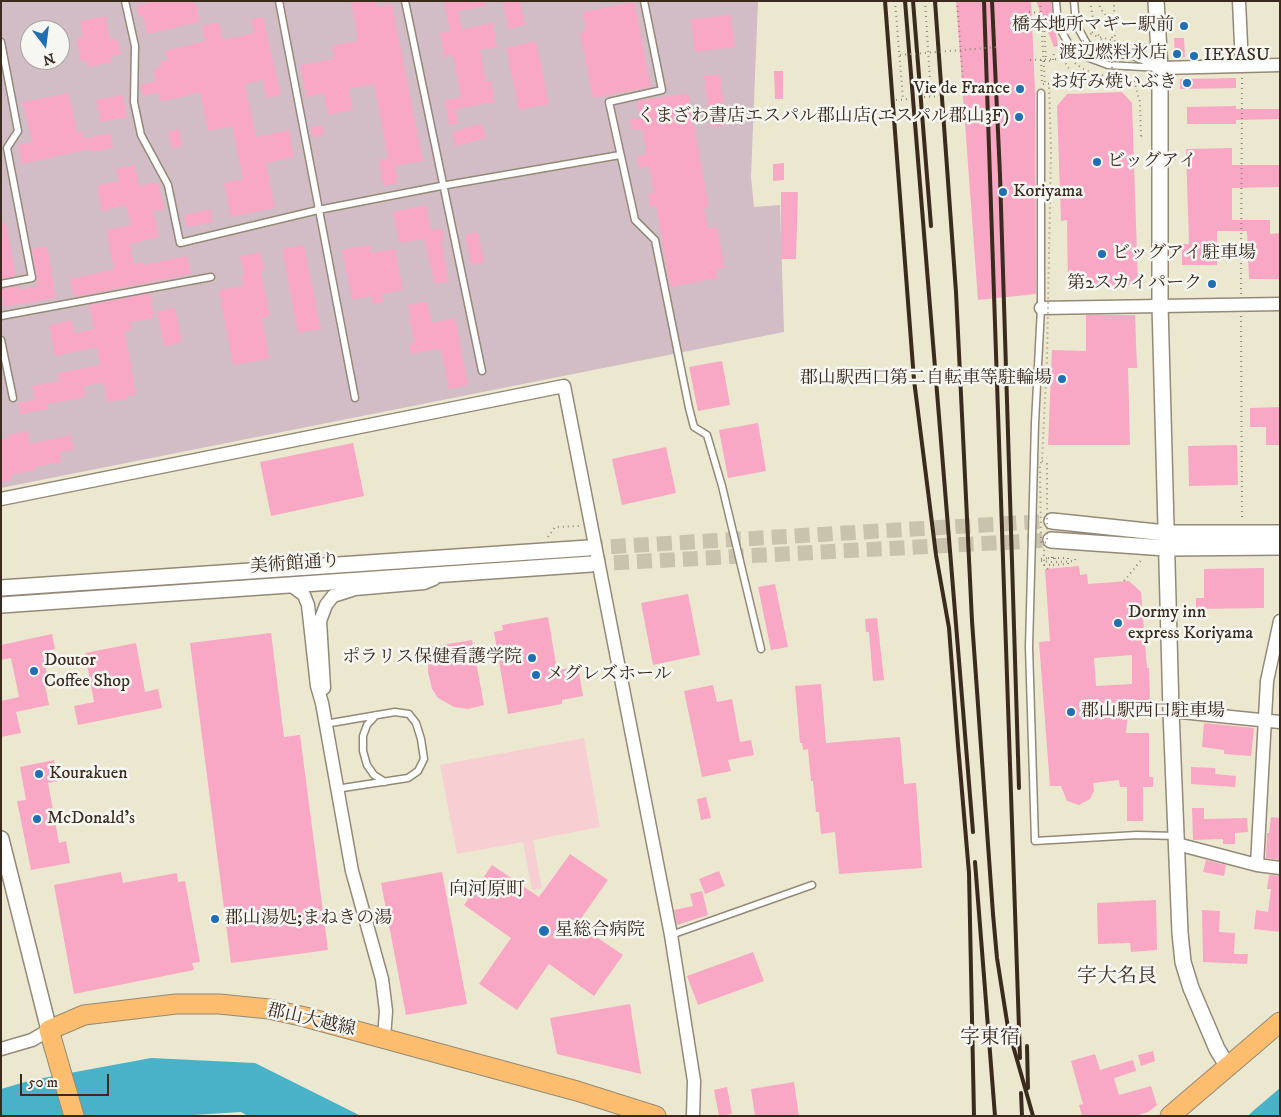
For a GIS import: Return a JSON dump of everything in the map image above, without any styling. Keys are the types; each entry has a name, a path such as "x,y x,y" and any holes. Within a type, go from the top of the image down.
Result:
{"main road":[{"name":"郡山大越線","path":"50,1035 84,1015 176,1004 219,1004 269,1009 384,1038 656,1116"},
{"path":"1170,1116 1280,1022"},
{"path":"50,1035 74,1116"}],"street":[{"path":"1156,1 1160,68 1160,304 1166,540 1180,933 1183,962 1206,1027 1228,1067"},
{"path":"1239,1 1242,66"},
{"path":"1160,68 1280,65"},
{"path":"1041,308 1160,304 1280,304"},
{"path":"1,498 564,386 671,935 694,1081 694,1116"},
{"path":"1052,521 1166,540 1280,547"},
{"path":"1048,542 1166,540 1280,533"},
{"name":"美術館通り","path":"1,588 588,548"},
{"name":"美術館通り","path":"1,605 591,564"},
{"path":"322,703 324,686 320,621 326,605 333,596 355,589 424,583 444,573"},
{"path":"289,584 299,590 306,600 317,686 322,703 336,789 357,894 382,979 386,1011 384,1038"},
{"path":"1257,865 1267,681 1280,622"},
{"path":"1171,711 1280,722"},
{"path":"1,839 50,1035 1,1049"},
{"path":"1177,840 1257,865 1280,868"}],"lane":[{"path":"125,1 134,46 134,102 142,135 168,185 180,243 318,210 620,155"},
{"path":"279,1 355,398"},
{"path":"405,1 482,372"},
{"path":"644,1 662,90 609,102 635,220 655,240 688,408 694,427 707,436 722,486 761,648"},
{"path":"1056,1 1058,25 1073,52 1108,65 1160,68"},
{"path":"1074,1 1079,32 1092,48 1107,53 1133,56 1160,68"},
{"path":"1,42 18,131 7,148 32,278 1,284"},
{"path":"1041,93 1041,308 1034,423 1029,647 1035,841 1137,835 1177,840"},
{"path":"1,316 211,277"},
{"path":"1,340 13,398"},
{"path":"325,724 395,712 408,714 416,723 422,739 424,759 418,771 408,778 336,789"},
{"path":"376,715 367,725 363,736 363,751 367,765 374,775 385,782"},
{"path":"671,935 812,885"}],"path":[{"path":"895,1 903,99"},
{"path":"925,1 932,96"},
{"path":"958,1 964,92 959,93"},
{"path":"1040,1 1045,86"},
{"path":"1090,1 1095,30 1103,41 1111,44 1167,44"},
{"path":"1099,1 1100,8 1112,23 1112,81"},
{"path":"1090,30 1096,36 1115,41 1114,1"},
{"path":"1029,12 1041,12"},
{"path":"1041,24 1044,26 1042,84 1134,81 1140,102 1141,136 1138,136"},
{"path":"1062,60 1095,30"},
{"path":"900,55 998,47"},
{"path":"1043,60 1053,61 1054,52 1054,59"},
{"path":"1066,56 1083,69 1098,75 1112,75"},
{"path":"1030,60 1062,60 1070,72 1091,82"},
{"path":"1048,542 1041,542 1040,464 1042,461 1045,398 1051,152 1049,84"},
{"path":"924,97 939,96"},
{"path":"896,100 910,99"},
{"path":"1046,360 1052,360"},
{"path":"1045,398 1050,398"},
{"path":"1043,435 1049,435"},
{"path":"1042,461 1047,464 1048,542 1044,565"},
{"path":"547,538 556,527 591,526"},
{"path":"1041,559 1041,562 1052,562 1052,554 1074,556"},
{"path":"1055,558 1055,562 1071,562"},
{"path":"1032,559 1068,558 1068,564 1044,565"},
{"path":"1124,581 1144,558"},
{"path":"1075,561 1075,567"},
{"path":"1044,565 1048,569"}],"shaded area":[{"path":"1,1 758,1 751,177 754,207 780,205 784,332 1,488"},
{"name":"星総合病院","path":"584,738 600,827 533,840 542,888 532,890 523,842 457,854 440,765"}],"water":[{"path":"151,1058 255,1063 361,1116 248,1116 241,1112 178,1116 1,1116 1,1089 32,1080"},
{"path":"1280,1088 1280,1116 1248,1116 1253,1111"}],"building":[{"path":"156,1 195,1 200,22 147,34 143,16 139,17 136,6"},
{"path":"351,1 376,1 377,7 392,4 423,161 395,166 398,183 383,186 379,160 388,158 374,84 349,89 353,110 328,115 324,93 306,97 300,65 334,59 332,46 358,41"},
{"path":"444,1 485,1 485,6 458,11 462,29 493,23 497,47 480,50 486,82 491,81 495,102 456,109 458,124 449,125 445,100 461,97 453,55 444,57 440,33 450,31"},
{"path":"503,1 520,1 525,25 508,29"},
{"name":"Koriyama","path":"956,1 1031,1 1035,90 1036,294 978,300"},
{"path":"1036,1 1051,1 1058,46 1054,47"},
{"path":"634,2 651,87 593,98 580,32 586,31 583,12"},
{"path":"731,15 735,47 695,52 691,19"},
{"path":"105,16 110,40 118,39 121,54 111,56 112,62 89,67 87,61 81,62 76,38 83,37 80,21"},
{"path":"263,17 281,95 266,98 263,80 245,84 256,137 289,130 294,157 266,163 275,208 231,217 224,183 243,179 232,126 208,131 200,92 161,102 158,92 143,96 140,85 156,81 153,69 161,67 160,62 168,60 165,51 205,41 202,26 219,22 223,40 254,33 251,19"},
{"path":"1174,38 1184,38 1185,57 1175,58"},
{"path":"536,41 549,104 519,110 506,48"},
{"path":"774,71 783,71 783,99 775,99"},
{"path":"720,74 726,125 711,127 704,76"},
{"path":"1236,78 1236,88 1180,89 1180,79"},
{"name":"ビッグアイ","path":"1122,92 1132,103 1138,285 1068,286 1067,220 1061,221 1057,106 1067,94"},
{"path":"69,93 77,133 83,131 84,139 110,133 113,148 91,152 90,149 22,164 18,145 32,142 23,102"},
{"path":"688,93 709,207 704,208 708,229 717,227 725,268 716,269 718,278 670,287 656,205 650,207 648,194 654,193 649,166 639,168 637,156 647,154 642,129 632,130 630,119 640,118 637,101"},
{"path":"123,95 127,117 101,122 96,100"},
{"path":"1236,106 1236,109 1280,109 1280,119 1236,120 1236,124 1187,124 1187,107"},
{"path":"482,124 486,138 456,146 452,132"},
{"path":"322,125 324,135 313,138 311,127"},
{"path":"179,129 182,146 172,148 168,132"},
{"path":"1232,148 1232,165 1280,165 1280,187 1232,188 1232,220 1270,220 1270,234 1280,233 1280,279 1249,279 1247,231 1217,231 1217,265 1182,265 1182,244 1189,244 1186,149"},
{"path":"784,163 784,180 773,181 773,164"},
{"path":"135,165 139,186 158,182 164,209 153,211 159,237 130,244 134,264 144,262 144,265 187,256 191,274 74,297 70,279 114,269 106,230 131,225 126,205 102,211 97,186 119,181 116,169"},
{"path":"781,192 798,192 796,259 781,259"},
{"path":"426,205 431,230 442,228 444,241 441,241 449,281 435,284 424,239 399,243 393,212"},
{"path":"210,209 213,222 187,227 184,215"},
{"path":"1,223 6,223 16,276 1,279"},
{"path":"478,232 484,262 471,265 465,235"},
{"path":"304,245 321,329 298,333 282,249"},
{"path":"370,245 371,253 395,249 403,290 382,294 383,302 373,304 371,296 352,300 342,250"},
{"path":"47,246 56,298 4,307 1,289 18,286 19,290 38,286 32,249"},
{"path":"261,252 264,271 261,272 270,316 262,318 269,359 233,365 219,290 243,286 241,277 244,276 240,256"},
{"path":"150,293 154,318 130,322 132,330 125,331 136,395 128,396 128,399 107,402 104,382 84,386 86,397 47,404 48,409 20,414 18,403 35,400 32,386 59,381 58,373 100,365 97,347 55,356 49,325 72,320 74,333 94,329 89,305"},
{"path":"427,301 432,323 455,318 468,385 449,389 441,350 438,351 437,349 411,354 409,344 415,343 408,305"},
{"path":"175,308 182,342 164,346 157,311"},
{"path":"1086,315 1135,315 1137,368 1128,368 1130,445 1048,445 1052,350 1086,351"},
{"path":"722,361 730,405 698,411 689,367"},
{"path":"1280,407 1280,445 1266,445 1266,427 1250,427 1250,408"},
{"path":"758,423 766,471 728,478 719,430"},
{"path":"28,431 30,444 71,435 74,450 60,452 61,462 35,467 35,470 11,475 12,480 1,482 1,440 8,438 7,435"},
{"path":"353,443 364,496 271,516 260,462"},
{"path":"1237,445 1238,485 1189,486 1188,446"},
{"path":"666,447 676,493 622,505 612,459"},
{"path":"1079,566 1080,575 1087,574 1088,584 1129,581 1141,592 1147,668 1149,668 1150,703 1129,703 1126,733 1149,733 1149,777 1153,777 1153,787 1143,787 1143,821 1127,821 1127,787 1120,787 1119,780 1093,783 1094,791 1090,799 1079,805 1067,801 1061,786 1050,786 1039,642 1050,641 1045,569","holes":["1132,655 1132,684 1096,686 1094,658"]},
{"path":"1264,568 1264,608 1196,609 1196,598 1204,598 1204,569"},
{"path":"775,584 788,647 771,650 758,587"},
{"path":"688,594 700,655 653,665 641,603"},
{"path":"548,617 557,670 578,667 583,696 562,700 562,704 508,714 494,632 503,630 502,625"},
{"path":"877,618 884,680 873,681 869,632 866,632 865,619"},
{"path":"271,633 284,737 300,735 328,950 231,963 190,643"},
{"path":"52,634 55,649 42,652 48,679 44,680 49,705 16,712 21,733 1,737 1,701 19,697 11,658 1,660 1,645"},
{"path":"472,640 484,705 468,709 454,707 438,698 432,689 428,672 429,647"},
{"path":"136,643 145,692 158,689 162,708 78,725 74,706 94,702 85,653"},
{"path":"821,684 826,743 900,737 904,784 916,783 922,868 839,874 835,832 821,834 819,812 816,812 813,781 811,781 808,749 803,750 802,743 800,743 795,686"},
{"path":"713,685 717,702 732,699 740,742 751,740 754,755 728,760 731,771 702,777 684,691"},
{"path":"1204,723 1254,728 1251,756 1224,754 1224,750 1202,747"},
{"path":"54,760 58,781 48,783 59,843 66,841 70,863 31,870 17,801 26,800 20,767"},
{"path":"1191,767 1215,768 1215,774 1236,776 1235,787 1191,784"},
{"path":"706,797 711,818 701,820 697,799"},
{"path":"1192,808 1204,808 1204,819 1247,818 1248,832 1235,833 1235,844 1223,844 1223,839 1193,840"},
{"path":"1271,817 1280,818 1280,860 1266,858 1267,833 1269,833"},
{"path":"570,854 608,880 577,924 623,955 594,996 549,964 517,1010 479,984 511,938 464,905 492,865 539,897"},
{"path":"1206,860 1226,865 1224,876 1203,872"},
{"path":"719,871 725,886 705,894 699,879"},
{"path":"121,872 123,883 177,873 178,882 185,881 200,962 192,963 194,970 74,994 54,885"},
{"path":"442,872 467,1004 406,1015 381,883"},
{"path":"1269,875 1280,876 1280,932 1254,929 1256,910 1268,912 1271,889 1267,889"},
{"path":"702,891 708,915 677,925 674,910 693,906 690,894"},
{"path":"1156,900 1157,950 1131,952 1130,943 1098,944 1097,903"},
{"path":"1202,910 1220,911 1219,932 1235,933 1234,954 1248,954 1247,964 1203,962"},
{"path":"753,952 764,981 698,1005 687,976"},
{"path":"630,1004 641,1074 557,1054 550,1018"},
{"path":"1153,1051 1155,1061 1141,1066 1138,1055"},
{"path":"1095,1054 1100,1070 1133,1060 1136,1071 1114,1078 1119,1095 1151,1086 1157,1105 1148,1112 1135,1116 1082,1116 1079,1105 1083,1104 1071,1061"},
{"path":"794,1082 799,1116 755,1116 751,1089"},
{"path":"727,1087 732,1114 719,1116 714,1090"}],"tunnel":[{"path":"588,548 1052,521"},
{"path":"591,564 1051,540"}],"railway":[{"path":"885,1 914,380 936,555 949,628 969,873 974,1116"},
{"path":"905,1 973,832"},
{"path":"913,1 931,226"},
{"path":"935,1 956,292 972,621 993,914 997,958 1008,1028 1033,1116"},
{"path":"984,1 1020,1058"},
{"path":"992,1 1000,175 1019,788"},
{"path":"975,862 995,1116"},
{"path":"1027,1046 1028,1088"},
{"path":"1021,1093 1022,1116"}],"place":[{"name":"橋本地所マギー駅前","path":"1184,26"},
{"name":"渡辺燃料氷店","path":"1177,54"},
{"name":"IEYASU","path":"1194,56"},
{"name":"お好み焼いぶき","path":"1187,83"},
{"name":"Vie de France","path":"1020,89"},
{"name":"くまざわ書店エスパル郡山店(エスパル郡山3F)","path":"1019,117"},
{"name":"ビッグアイ","path":"1097,162"},
{"name":"Koriyama","path":"1003,192"},
{"name":"ビッグアイ駐車場","path":"1102,254"},
{"name":"第2スカイパーク","path":"1212,284"},
{"name":"郡山駅西口第二自転車等駐輪場","path":"1062,379"},
{"name":"Dormy inn express Koriyama","path":"1118,623"},
{"name":"ポラリス保健看護学院","path":"532,658"},
{"name":"Doutor Coffee Shop","path":"34,671"},
{"name":"メグレズホール","path":"536,675"},
{"name":"郡山駅西口駐車場","path":"1071,712"},
{"name":"Kourakuen","path":"39,774"},
{"name":"McDonald's","path":"37,819"},
{"name":"郡山湯処;まねきの湯","path":"215,919"},
{"name":"星総合病院","path":"544,931"}],"district":[{"name":"向河原町","path":"487,891"},
{"name":"字大名艮","path":"1117,978"},
{"name":"字東宿","path":"990,1039"}]}
